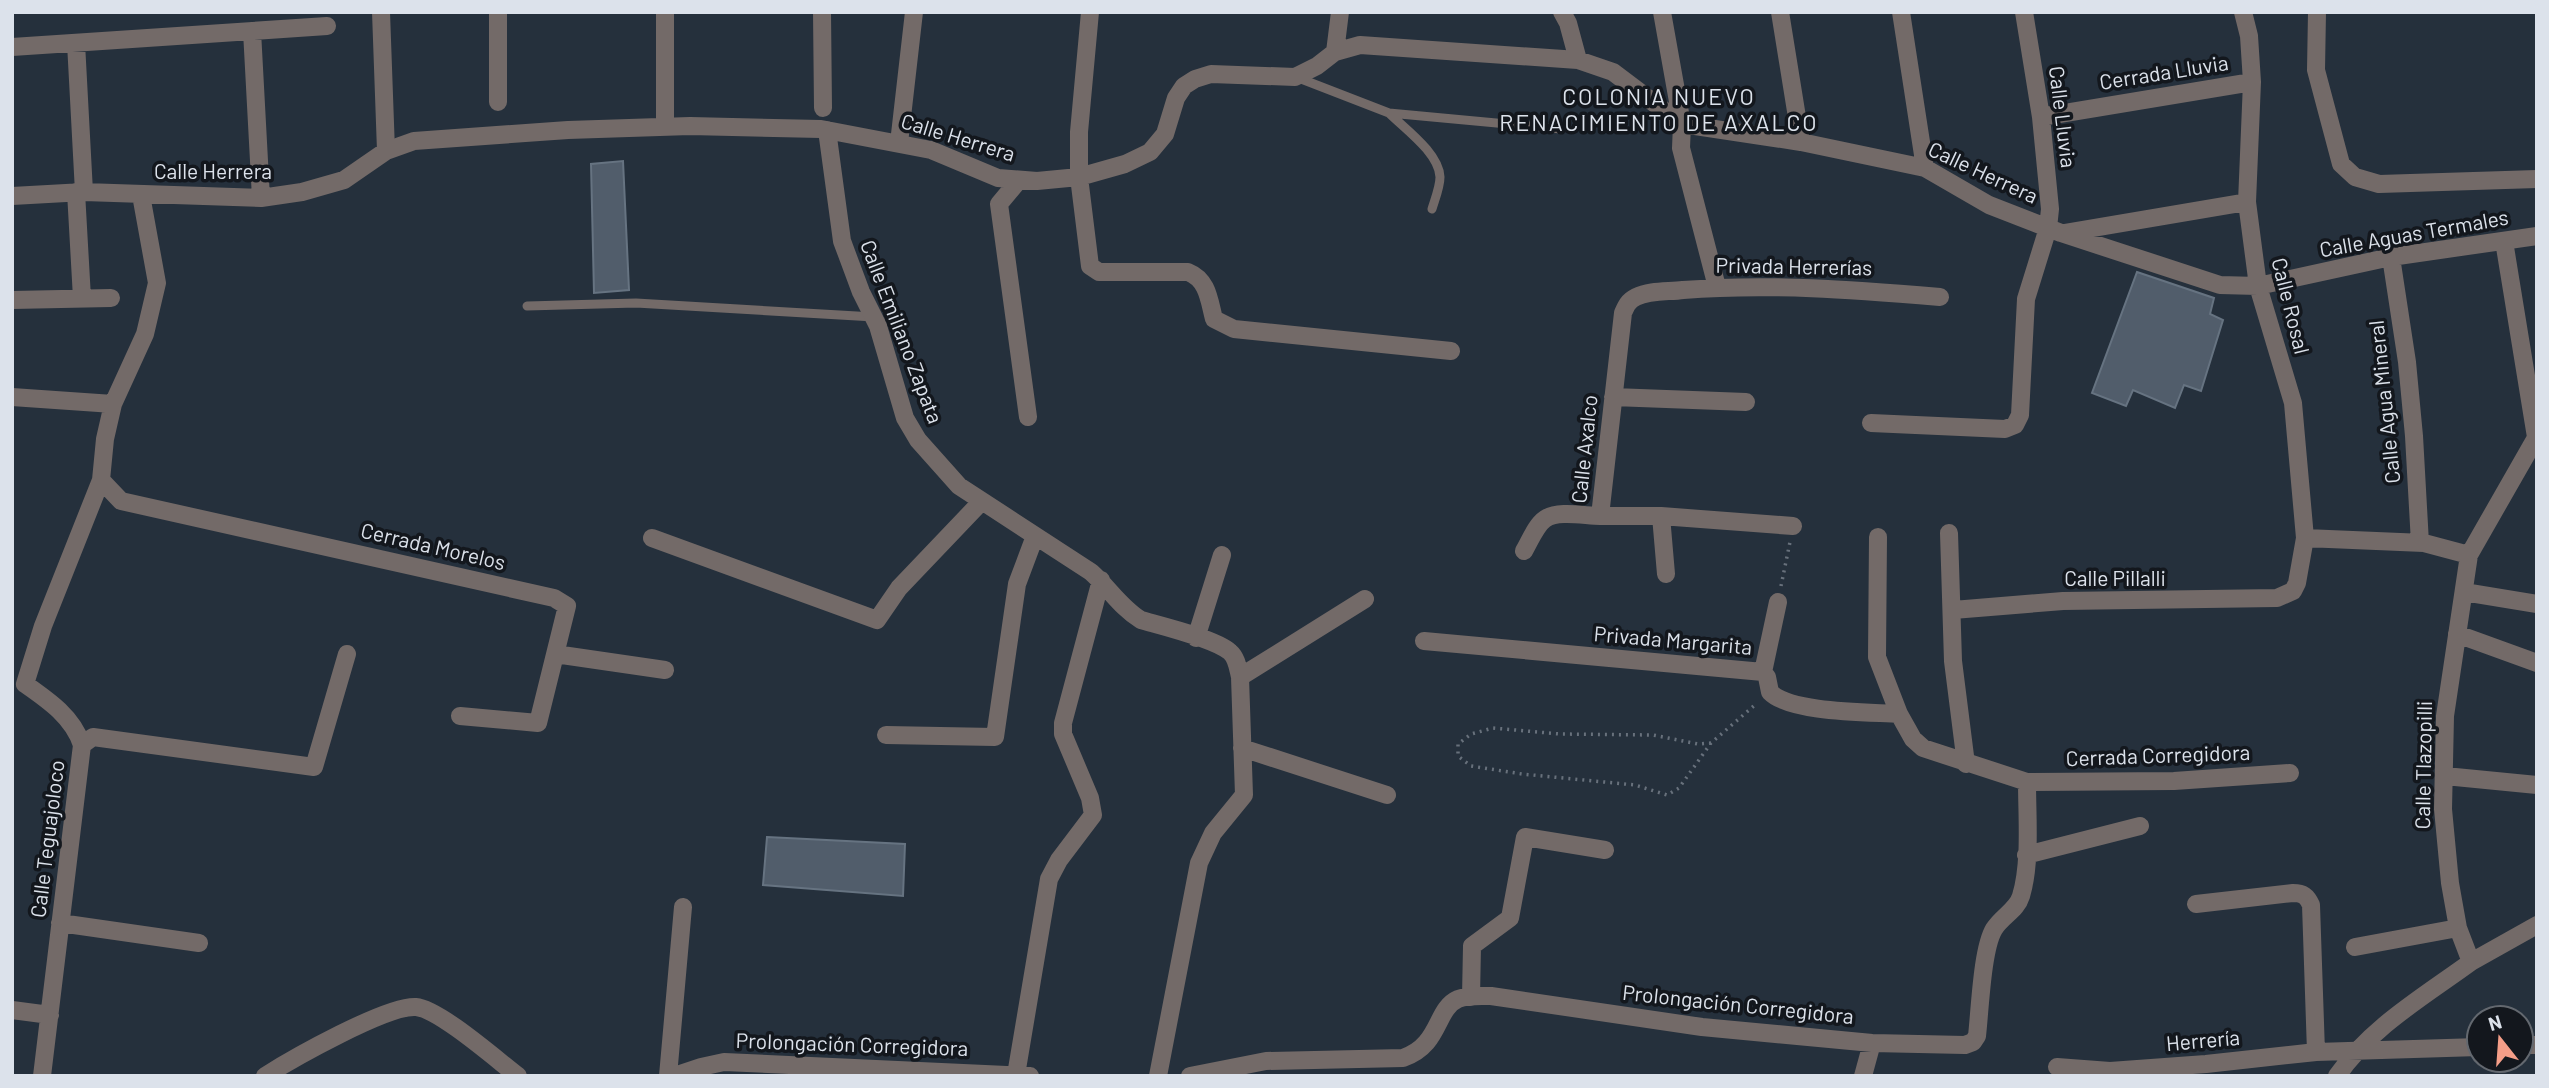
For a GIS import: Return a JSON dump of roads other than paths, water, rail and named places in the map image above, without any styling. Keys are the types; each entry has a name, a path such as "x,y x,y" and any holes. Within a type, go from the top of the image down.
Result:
{"street":[{"path":"381,12 386,151"},
{"path":"498,12 498,102"},
{"path":"665,12 665,127"},
{"path":"822,12 823,108"},
{"path":"898,143 914,12"},
{"path":"1090,12 1079,132 1079,177 1090,266 1100,272 1188,272 1197,275 1204,283 1214,319 1234,329 1451,351"},
{"path":"1335,52 1340,12"},
{"path":"1562,12 1568,23 1578,60"},
{"path":"1662,12 1682,124 1681,148 1717,287"},
{"path":"1780,12 1801,142"},
{"path":"1901,12 1925,168"},
{"name":"Calle Lluvia","path":"1871,423 2005,429 2015,425 2020,415 2026,299 2054,230 2041,117 2024,12"},
{"name":"Calle Rosal","path":"2243,12 2249,36 2252,82 2247,202 2258,286 2293,403 2305,538 2297,583 2293,591 2277,598"},
{"path":"2317,12 2316,70 2341,164 2355,177 2379,184 2537,179"},
{"path":"12,47 327,26"},
{"path":"252,31 261,198"},
{"path":"75,43 82,298"},
{"name":"Calle Herrera","path":"12,196 80,192 261,198 302,192 344,180 386,151 414,141 568,130 665,127 803,127 931,150 998,178 1037,181 1079,177 1125,164 1150,152 1165,134 1177,97 1184,86 1195,79 1211,74 1295,77 1317,66 1335,52 1360,45 1578,60 1613,72 1682,124 1801,142 1925,168 1989,205 2054,230 2220,285 2258,286"},
{"name":"Cerrada Lluvia","path":"2041,117 2252,82"},
{"name":"Calle Emiliano Zapata","path":"827,130 842,241 893,370 905,418 918,440 959,486 1101,580 1130,613 1142,620 1220,645 1232,653 1237,663 1240,677 1244,795 1213,833 1199,863 1158,1076"},
{"path":"1019,180 999,204 1028,417"},
{"name":"Calle Teguajoloco","path":"42,1076 82,745 77,730 51,702 19,683 101,480 113,404 145,334 157,283 141,195"},
{"path":"2054,230 2247,202"},
{"name":"Calle Aguas Termales","path":"2258,286 2391,257 2537,236"},
{"path":"2504,241 2535,442"},
{"name":"Calle Agua Mineral","path":"2391,257 2407,362 2420,543"},
{"name":"Privada Herrerías","path":"1648,293 1717,287 1849,289 1940,297"},
{"name":"Calle Axalco","path":"1648,293 1627,303 1623,313 1600,516 1661,516 1793,526"},
{"path":"12,300 111,298"},
{"path":"12,397 113,404"},
{"path":"1613,397 1746,402"},
{"name":"Calle Tlazopilli","path":"2471,962 2458,929 2450,883 2443,809 2445,716 2469,555 2535,442"},
{"name":"Cerrada Morelos","path":"101,480 121,501 554,598 567,606 538,723 460,716"},
{"path":"652,538 877,620 899,588 981,502"},
{"path":"1524,551 1547,518 1555,515 1600,516"},
{"path":"1661,516 1666,574"},
{"path":"1949,533 1954,661 1966,764"},
{"path":"886,734 995,737 1017,584 1035,536"},
{"path":"1878,537 1877,657 1899,714 1913,739 1923,748 2027,782"},
{"path":"2305,538 2420,543 2469,555"},
{"path":"1196,638 1222,555"},
{"path":"1016,1075 1049,879 1059,860 1093,815 1090,798 1066,746 1063,723 1101,580"},
{"path":"2464,592 2537,604"},
{"name":"Calle Pillalli","path":"1953,610 2063,601 2277,598"},
{"path":"1240,677 1364,599"},
{"path":"1763,672 1778,602"},
{"path":"2457,634 2537,663"},
{"name":"Privada Margarita","path":"1424,641 1763,672 1767,677 1770,692 1781,701 1806,707 1899,714"},
{"path":"82,745 93,737 314,767 346,654"},
{"path":"555,654 665,670"},
{"path":"1242,748 1387,795"},
{"name":"Cerrada Corregidora","path":"2027,782 2174,781 2290,773"},
{"path":"2445,776 2537,785"},
{"name":"Prolongación Corregidora","path":"1471,997 1490,996 1702,1027 1872,1042 1957,1046 1973,1042 1977,1036 1987,948 1993,930 2016,907 2021,895 2026,855 2027,782"},
{"path":"2026,855 2140,826"},
{"path":"1190,1076 1266,1061 1403,1058 1416,1054 1427,1044 1448,1008 1456,1000 1471,997 1472,946 1510,918 1525,837 1605,850"},
{"path":"2196,904 2293,893 2302,893 2308,898 2311,905 2316,1052"},
{"path":"668,1076 683,907"},
{"path":"61,923 199,943"},
{"path":"2337,1076 2354,1052 2375,1031 2471,962 2537,925"},
{"path":"2356,947 2458,929"},
{"path":"265,1076 289,1061 376,1018 397,1010 417,1007 435,1013 518,1076"},
{"path":"12,1010 50,1015"},
{"path":"1863,1076 1872,1042"},
{"name":"Herrería","path":"2057,1067 2110,1071 2316,1052 2465,1048"},
{"name":"Prolongación Corregidora","path":"674,1076 724,1062 897,1073 1030,1076"}],"lane":[{"path":"1295,77 1389,113 1561,129"},
{"path":"1389,113 1434,158 1440,180 1432,209"},
{"path":"527,306 636,303 874,317"}],"district":[{"name":"COLONIA NUEVO RENACIMIENTO DE AXALCO","path":"1659,110"}]}
